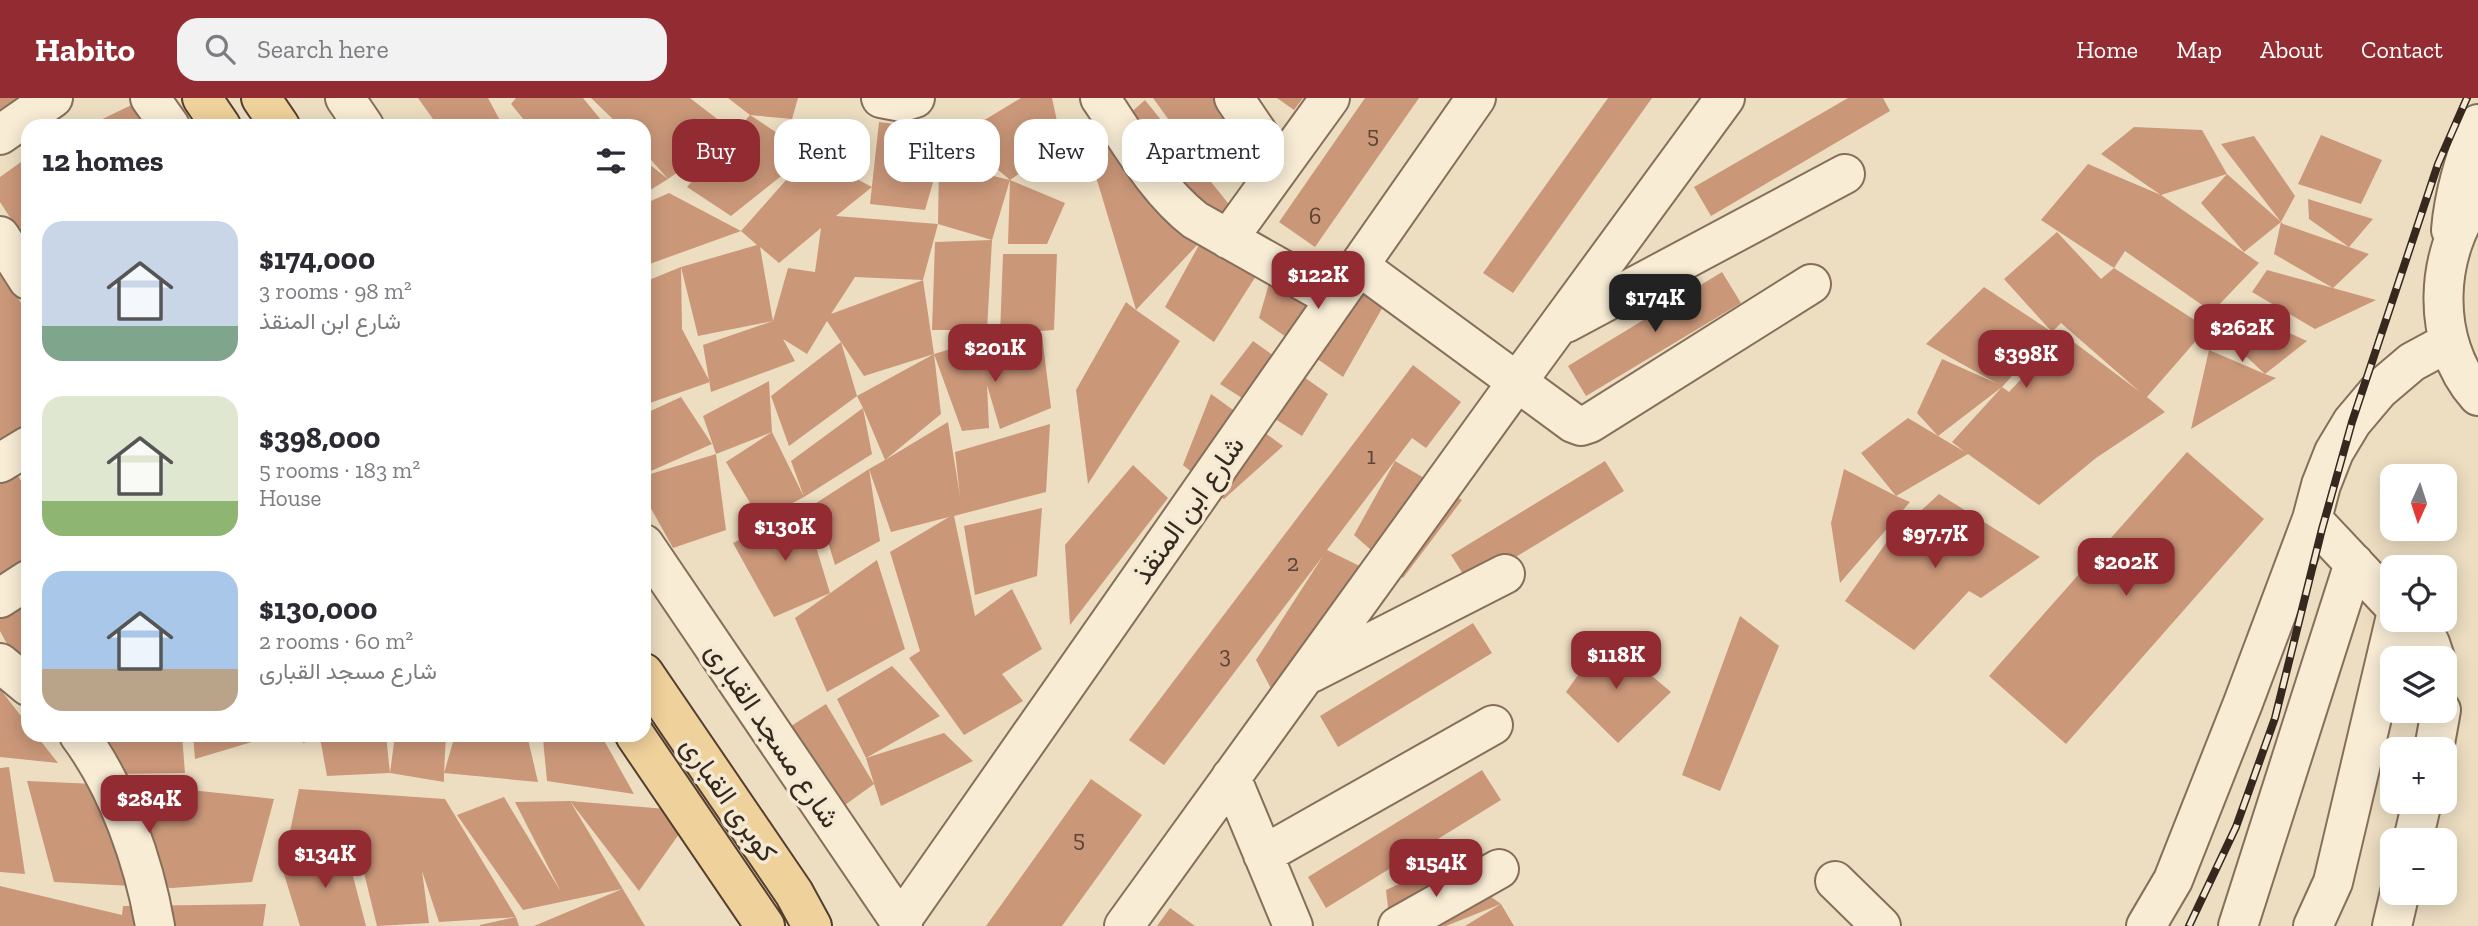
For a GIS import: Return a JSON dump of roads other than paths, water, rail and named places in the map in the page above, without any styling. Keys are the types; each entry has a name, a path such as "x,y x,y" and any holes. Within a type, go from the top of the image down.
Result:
{"main road":[{"path":"202,98 216,119"},
{"path":"261,98 275,119"},
{"name":"كوبرى القبارى","path":"651,683 794,892 808,919"},
{"name":"كوبرى القبارى","path":"640,742 765,926"}],"street":[{"path":"23,119 53,98"},
{"path":"150,98 165,119"},
{"path":"345,98 359,119"},
{"path":"881,98 902,102 915,98"},
{"path":"1100,98 1178,206 1195,220 1335,299"},
{"path":"1234,98 1248,119"},
{"path":"1284,161 1330,98"},
{"name":"شارع ابن المنقذ","path":"902,924 1476,98"},
{"path":"1124,926 1725,98"},
{"path":"0,135 21,120"},
{"path":"2478,124 2463,163 2456,195 2442,296 2449,342 2469,386 2478,396"},
{"path":"1556,328 1845,174"},
{"path":"1228,239 1269,182"},
{"path":"2449,250 2467,211 2478,197"},
{"path":"0,237 21,270"},
{"path":"1359,266 1573,423 1586,425 1811,284"},
{"path":"2146,926 2172,880 2248,691 2334,452 2352,422 2379,390 2412,362 2449,342"},
{"path":"0,463 21,450"},
{"path":"2312,519 2380,591"},
{"name":"شارع مسجد القبارى","path":"651,554 902,924"},
{"path":"2238,926 2354,563"},
{"path":"1305,676 1505,574"},
{"path":"2313,926 2333,881 2392,632"},
{"path":"2419,632 2431,646"},
{"path":"0,663 21,680"},
{"path":"1263,855 1493,724"},
{"path":"84,742 93,754 129,828 155,926"},
{"path":"1231,777 1293,926"},
{"path":"1398,926 1499,869"},
{"path":"1835,881 1881,926"},
{"path":"2392,926 2397,905"}],"railway":[{"path":"2189,926 2236,827 2275,718 2352,422 2438,164 2467,98"}]}
